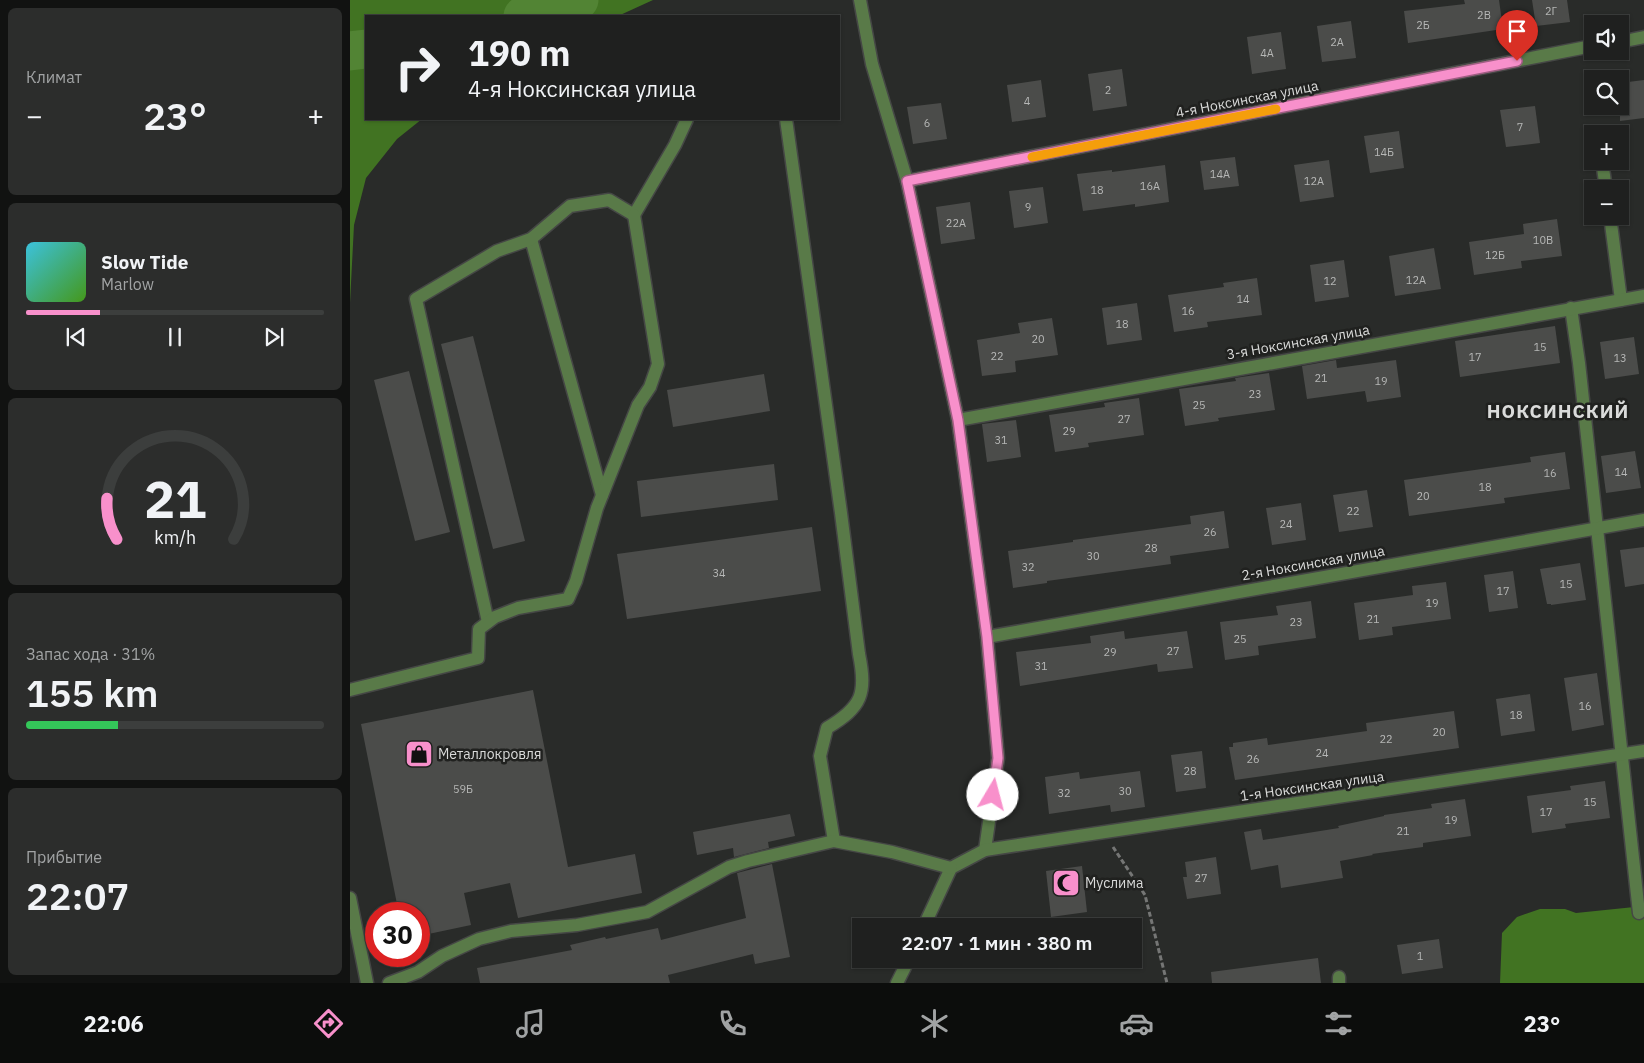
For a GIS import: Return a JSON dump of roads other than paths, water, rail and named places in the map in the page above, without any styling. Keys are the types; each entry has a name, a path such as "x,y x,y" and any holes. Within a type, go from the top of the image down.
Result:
{"street":[{"path":"860,0 872,64 907,181 958,420 987,637 998,758 985,850"},
{"path":"1629,40 1644,37"},
{"name":"4-я Ноксинская улица","path":"907,181 1584,48"},
{"path":"350,690 478,658 479,629 495,617 518,608 568,599 576,581 602,495 638,405 650,387 658,364 634,215 675,145 687,120"},
{"path":"786,120 863,675 863,690 857,704 827,728 820,756 834,841"},
{"path":"488,622 416,299 497,251 531,239 570,206 609,200 634,215"},
{"path":"1611,225 1621,300"},
{"path":"531,239 602,495"},
{"name":"3-я Ноксинская улица","path":"958,420 1644,296"},
{"path":"1571,308 1579,363 1639,913"},
{"name":"2-я Ноксинская улица","path":"987,637 1644,520"},
{"name":"1-я Ноксинская улица","path":"951,868 985,850 1644,751"},
{"path":"389,983 418,972 442,956 479,939 511,931 577,925 647,912 729,867 834,841 892,852 951,868 928,918"},
{"path":"350,898 367,983"},
{"path":"898,983 905,968"}],"waterway":[{"path":"526,15 579,0"},
{"path":"350,51 365,49"}],"place":[{"name":"Металлокровля","path":"419,754"},
{"name":"Муслима","path":"1066,883"}],"district":[{"name":"НОКСИНСКИЙ","path":"1558,411"}]}
